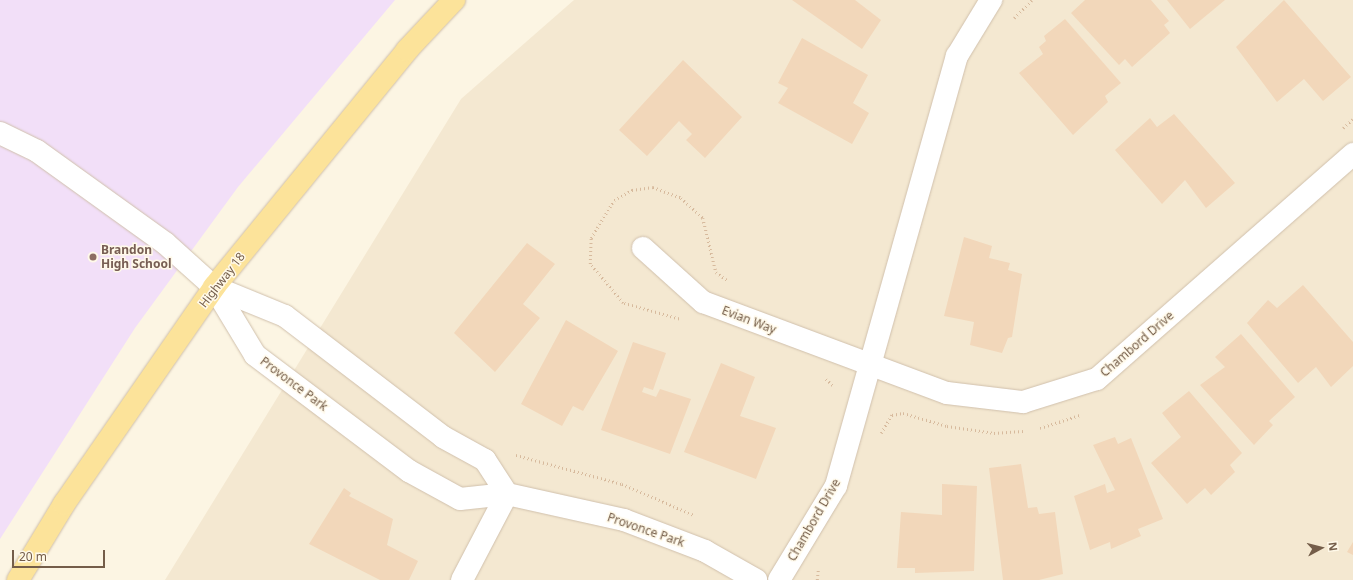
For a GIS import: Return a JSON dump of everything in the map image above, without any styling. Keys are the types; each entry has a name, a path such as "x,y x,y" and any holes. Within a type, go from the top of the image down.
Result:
{"main road":[{"name":"Highway 18","path":"18,580 64,504 214,287 407,50 454,0"}],"street":[{"name":"Chambord Drive","path":"779,580 836,486 957,56 991,0"},
{"path":"0,133 26,144 56,164 165,243 214,287 285,316 443,437 485,460 507,494 462,580"},
{"name":"Chambord Drive","path":"870,366 947,393 1023,402 1097,379 1353,154"},
{"name":"Evian Way","path":"643,248 703,302 870,366"},
{"name":"Provonce Park","path":"214,287 255,355 409,470 460,499 507,494 624,520 705,551 756,580"}],"path":[{"path":"1010,24 1032,0"},
{"path":"1337,133 1353,119"}],"shaded area":[{"name":"Brandon High School","path":"0,0 395,0 238,187 135,328 0,539"},
{"path":"574,0 1353,0 1353,580 165,580 461,99"}],"building":[{"path":"792,0 855,0 881,20 862,49"},
{"path":"1085,0 1151,0 1169,21 1164,25 1170,33 1132,67 1125,59 1119,65 1071,13"},
{"path":"1167,0 1225,0 1190,29"},
{"path":"1284,0 1351,77 1323,101 1304,79 1277,102 1236,47"},
{"path":"1065,19 1121,83 1105,96 1108,102 1073,135 1019,73 1043,54 1039,47 1046,41 1044,36"},
{"path":"802,38 868,75 853,103 869,113 852,144 778,103 788,88 778,83"},
{"path":"683,60 742,117 705,158 686,140 692,134 679,121 647,156 619,130"},
{"path":"1174,114 1235,183 1206,208 1185,180 1162,204 1115,150 1150,118 1157,127"},
{"path":"964,237 992,246 989,258 1010,263 1008,270 1022,274 1012,337 1008,338 1002,353 970,345 974,322 944,316"},
{"path":"527,243 555,264 523,304 540,318 495,372 454,333"},
{"path":"1303,285 1353,342 1353,366 1331,387 1316,367 1298,383 1247,323 1268,300 1277,308"},
{"path":"566,320 618,351 583,411 573,406 562,426 521,404"},
{"path":"1241,334 1295,397 1269,421 1273,425 1254,445 1200,385 1225,367 1215,357"},
{"path":"633,342 666,353 653,390 644,387 642,392 656,397 660,389 691,399 670,454 601,430"},
{"path":"721,363 755,377 740,416 776,428 756,479 684,452"},
{"path":"1189,391 1242,453 1230,465 1235,472 1211,495 1205,488 1187,504 1151,463 1181,437 1162,413"},
{"path":"1115,437 1118,444 1131,438 1163,519 1138,529 1141,536 1111,549 1110,542 1090,550 1074,496 1105,484 1107,493 1115,490 1093,445"},
{"path":"1021,464 1028,508 1037,507 1039,514 1055,512 1063,574 1039,580 1003,580 989,468"},
{"path":"942,484 977,486 974,571 915,573 915,568 897,568 901,512 942,515"},
{"path":"344,488 351,493 349,496 393,519 387,545 418,561 409,580 380,580 309,544"},
{"path":"1353,542 1353,555 1347,552"}],"place":[{"name":"Brandon High School","path":"93,257"}]}
